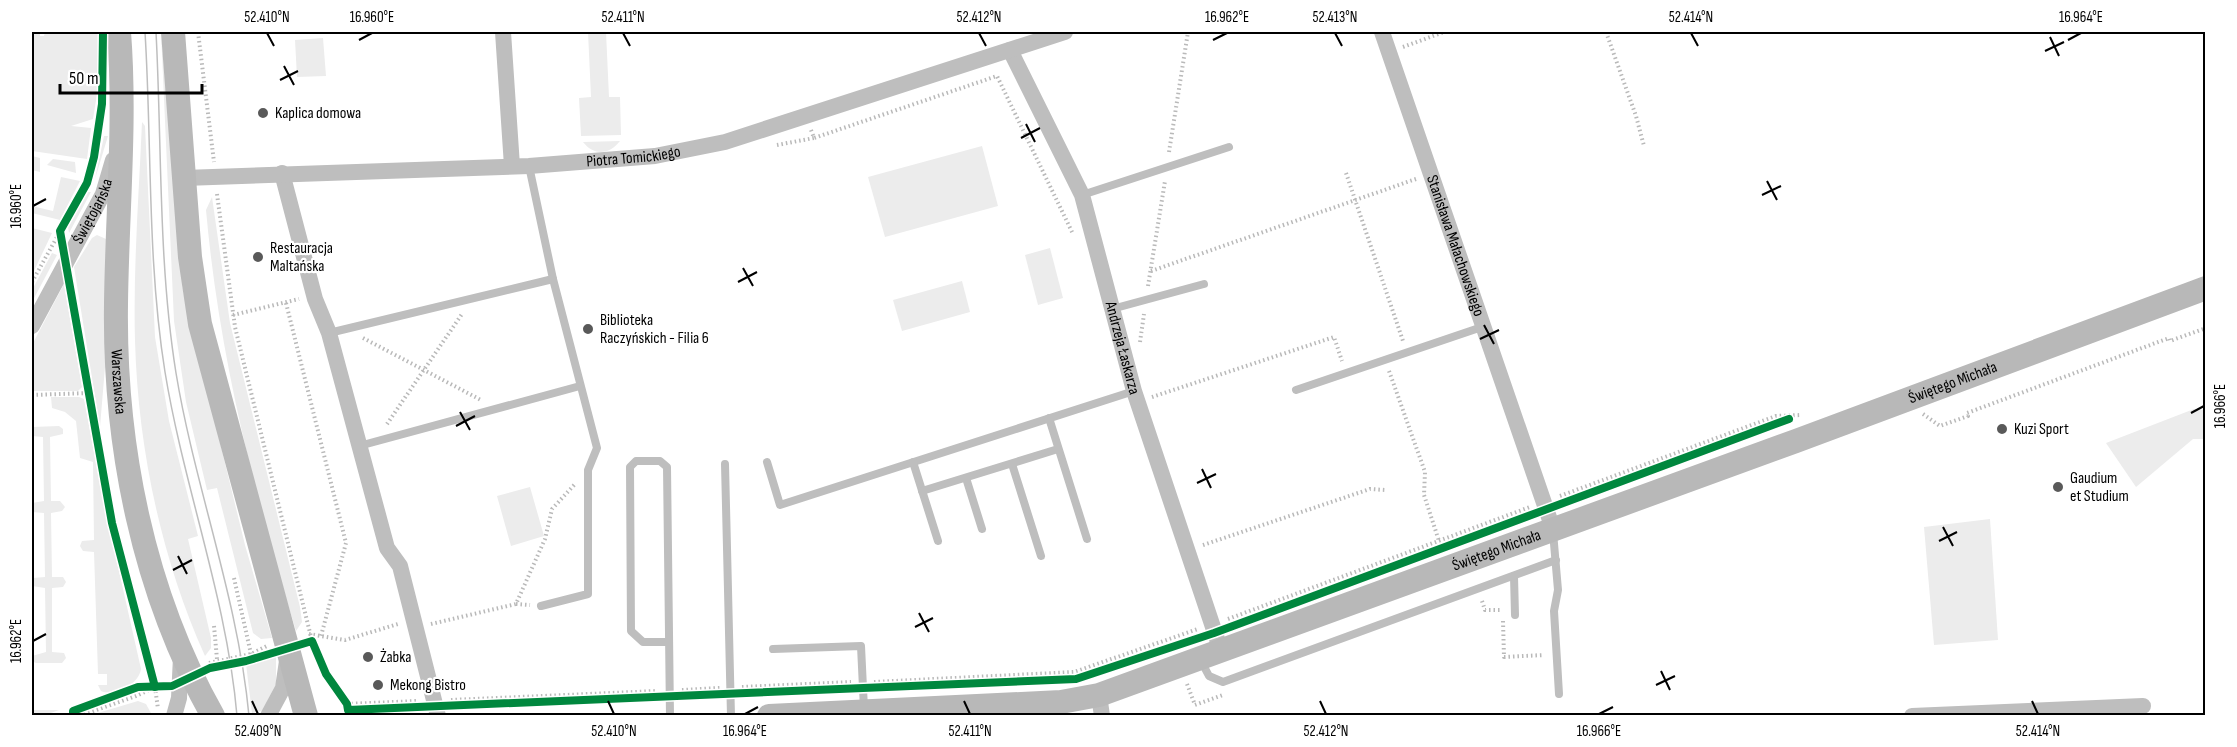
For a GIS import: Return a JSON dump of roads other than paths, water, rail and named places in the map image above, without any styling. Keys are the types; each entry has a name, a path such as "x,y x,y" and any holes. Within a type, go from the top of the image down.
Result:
{"street":[{"name":"Warszawska","path":"119,32 110,123 119,407 129,473 160,595 181,653 186,679 213,716"},
{"path":"173,32 191,265 200,324 306,716"},
{"path":"503,32 520,166"},
{"name":"Piotra Tomickiego","path":"184,178 520,166 631,160 686,151 734,139 1065,32"},
{"name":"Stanisława Małachowskiego","path":"1382,32 1548,513"},
{"name":"Andrzeja Łaskarza","path":"1010,50 1082,195 1112,309 1142,395 1187,550 1208,639"},
{"name":"Świętojańska","path":"32,326 103,194 110,174 110,123"},
{"path":"282,173 314,295 367,444 387,548 400,566 437,708"},
{"name":"Świętego Michała","path":"769,716 863,694 1100,705 1208,639 1548,513 1914,397 2205,288"},
{"path":"268,716 284,688 287,649"},
{"path":"174,716 186,679"},
{"path":"1912,716 2143,706"}],"lane":[{"path":"1082,195 1228,147"},
{"path":"520,166 553,279 597,448 588,470 588,594 542,606"},
{"path":"329,333 553,279"},
{"path":"1112,309 1204,284"},
{"path":"1296,390 1482,327"},
{"path":"367,444 580,386"},
{"path":"766,462 780,505 1049,418 1142,395"},
{"path":"1049,418 1087,539"},
{"path":"922,491 1058,449"},
{"path":"669,642 643,642 632,631 630,467 636,461 660,461 667,467 670,716"},
{"path":"913,462 938,541"},
{"path":"725,464 731,716"},
{"path":"1012,464 1041,556"},
{"path":"966,478 982,529"},
{"path":"1548,513 1556,560 1559,694"},
{"path":"1208,639 1209,676 1223,682 1556,560"},
{"path":"1514,576 1515,615"},
{"path":"773,650 861,646 863,694"}],"tram line":[{"path":"145,32 155,288 159,330 173,415 224,629 237,716"},
{"path":"156,32 163,246 170,331 184,416 236,629 249,716"}],"place":[{"name":"Kaplica domowa","path":"263,113"},
{"name":"Restauracja Maltańska","path":"258,257"},
{"name":"Biblioteka Raczyńskich - Filia 6","path":"588,329"},
{"name":"Kuzi Sport","path":"2002,429"},
{"name":"Gaudium et Studium","path":"2058,487"},
{"name":"Żabka","path":"368,657"},
{"name":"Mekong Bistro","path":"378,685"}]}
